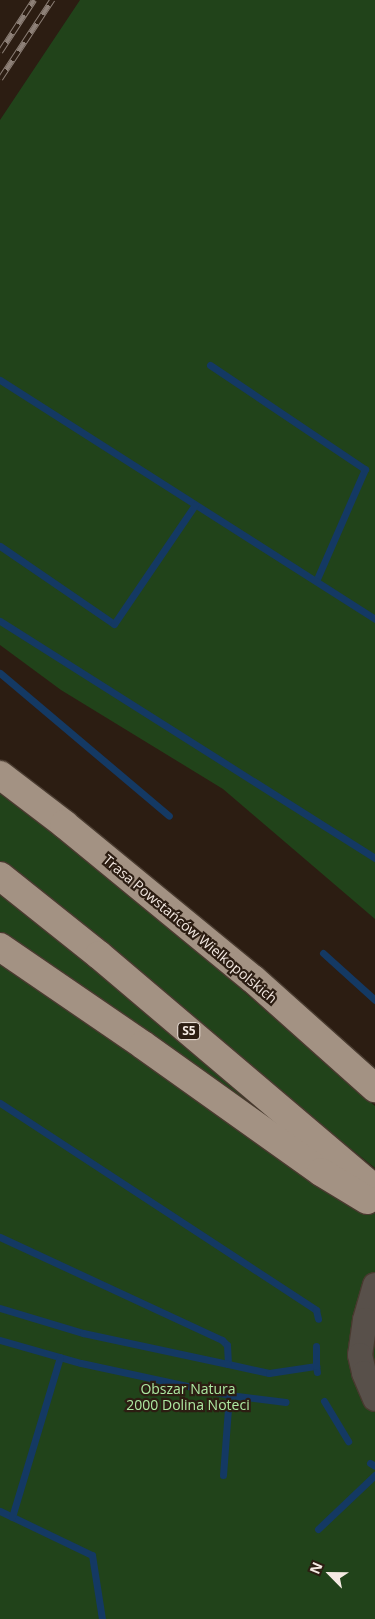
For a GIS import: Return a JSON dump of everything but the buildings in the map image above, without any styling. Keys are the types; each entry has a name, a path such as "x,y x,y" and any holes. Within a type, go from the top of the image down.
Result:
{"highway":[{"name":"Trasa Powstańców Wielkopolskich","path":"0,775 64,824 253,979 375,1088"},
{"name":"S5","path":"0,876 106,961 375,1189"},
{"path":"0,947 150,1050 321,1172 375,1205"}],"street":[{"path":"375,1285 365,1320 360,1355 364,1373 375,1399"}],"green space":[{"path":"80,0 375,0 375,919 223,789 61,690 0,645 0,120"},
{"name":"Obszar Natura 2000 Dolina Noteci","path":"0,793 88,861 227,977 375,1106 375,1168 326,1129 375,1175 375,1619 0,1619"}],"waterway":[{"path":"210,365 365,469 316,581"},
{"path":"0,380 375,619"},
{"path":"0,546 114,624 195,505"},
{"path":"0,621 375,858"},
{"path":"0,673 169,816"},
{"path":"323,953 375,1000"},
{"path":"0,1103 316,1310 318,1319"},
{"path":"0,1237 222,1340 227,1345 228,1364 269,1373 316,1366 317,1372"},
{"path":"0,1308 83,1333 228,1364"},
{"path":"0,1340 81,1363 229,1395 286,1402"},
{"path":"316,1346 316,1366"},
{"path":"12,1517 60,1357"},
{"path":"223,1475 229,1395"},
{"path":"324,1401 348,1441"},
{"path":"370,1463 375,1466"},
{"path":"318,1529 375,1475"},
{"path":"0,1511 92,1555 102,1619"}],"railway":[{"path":"0,52 34,0"},
{"path":"0,79 52,0"}]}
